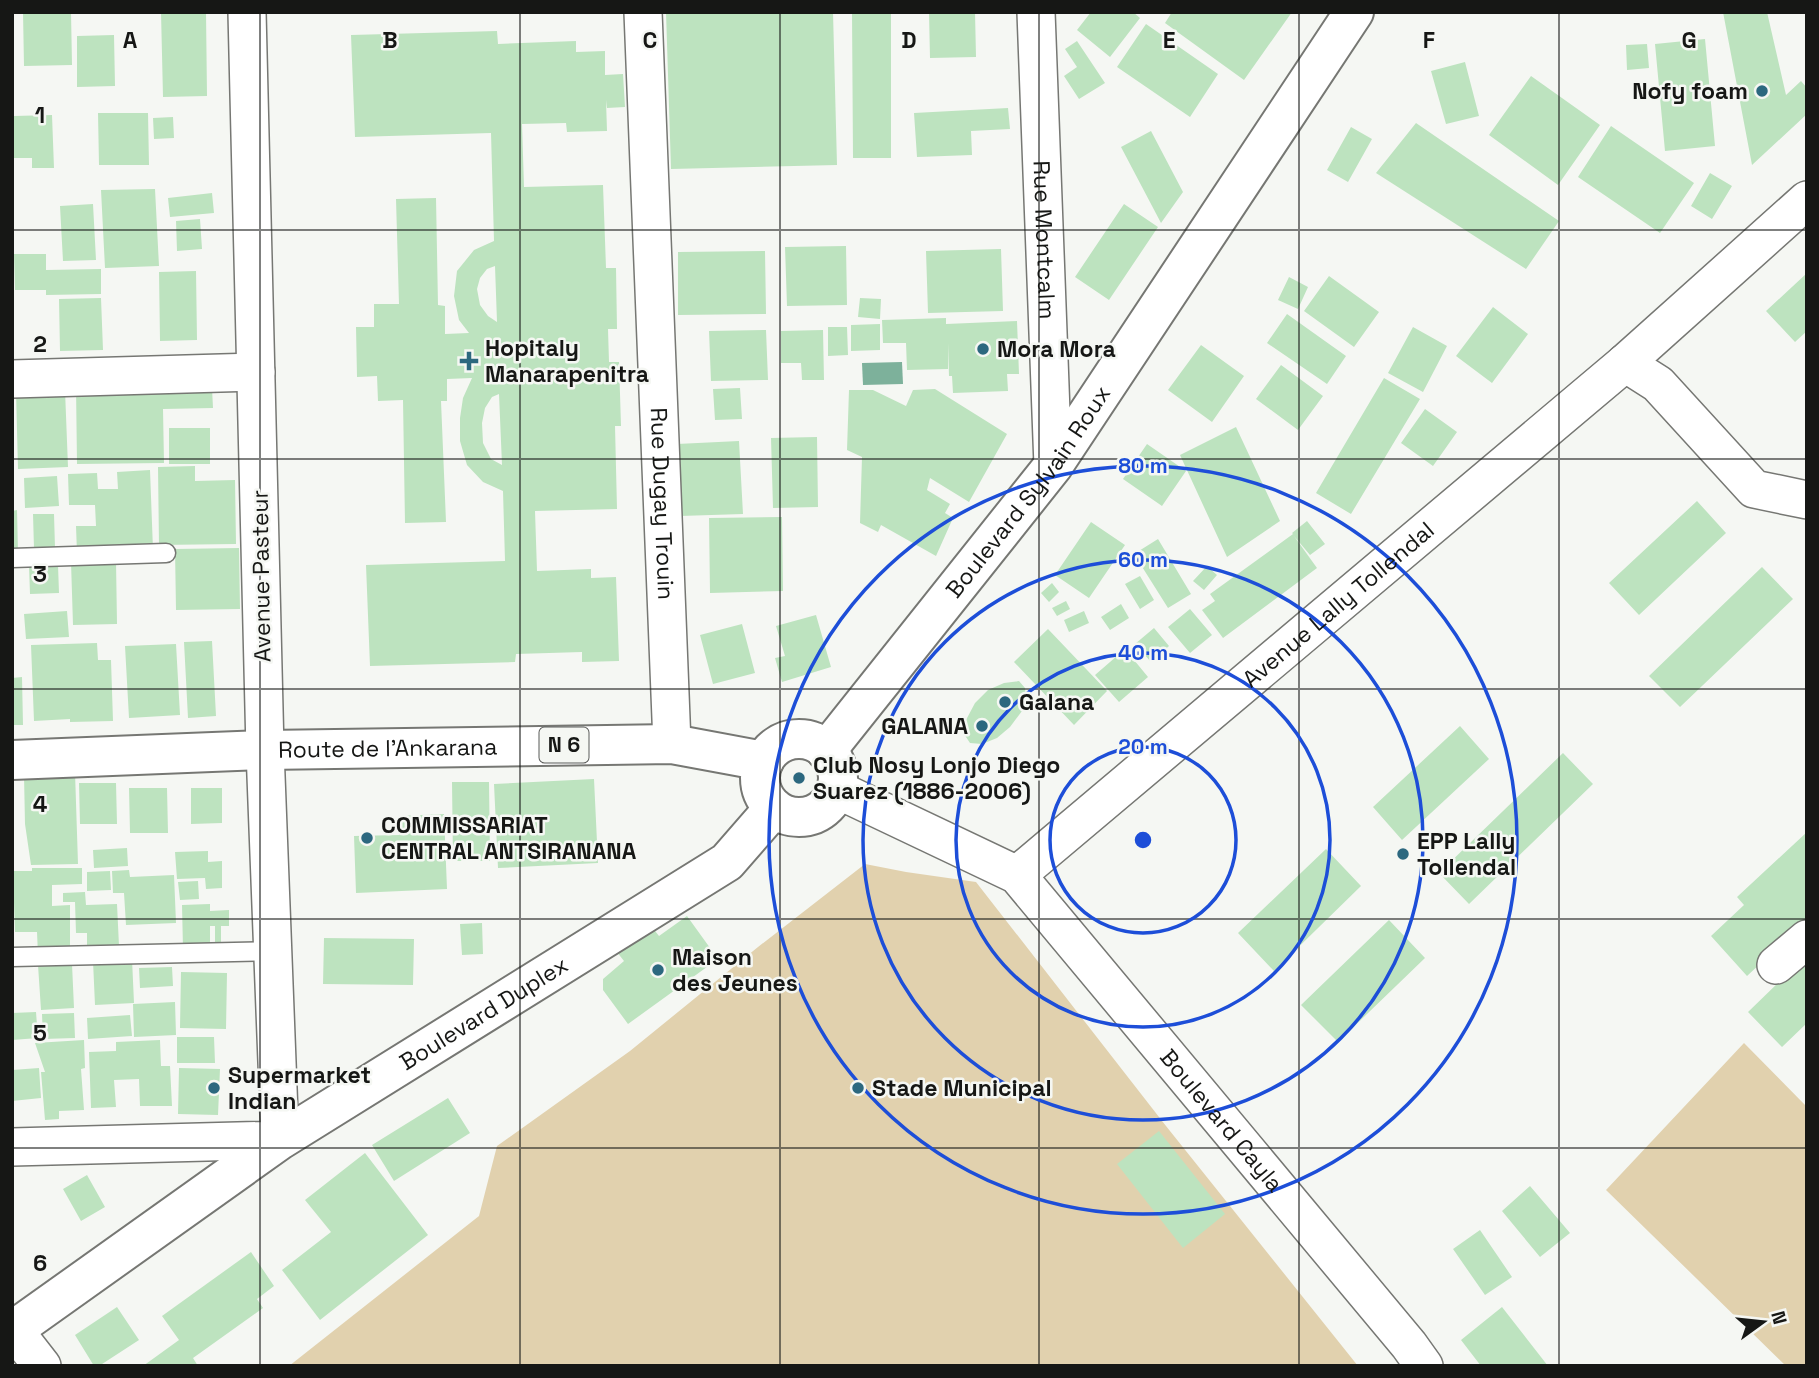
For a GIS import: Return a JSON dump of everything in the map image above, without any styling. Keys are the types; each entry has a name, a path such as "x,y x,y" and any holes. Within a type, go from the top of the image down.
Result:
{"main road":[{"name":"Boulevard Sylvain Roux","path":"826,751 1054,466 1354,12"},
{"path":"807,740 826,751 835,764 838,777 831,801 810,816 785,815 774,808 763,794 760,783 764,761 771,750 782,743 807,740"},
{"name":"Route de l'Ankarana","path":"12,760 265,750 673,744 764,761"},
{"name":"Boulevard Duplex","path":"13,1331 280,1140 727,862 774,808"}],"street":[{"name":"Avenue Pasteur","path":"247,12 265,750 280,1140"},
{"name":"Rue Dugay Trouin","path":"643,12 673,744"},
{"name":"Rue Montcalm","path":"1036,12 1054,466"},
{"name":"Avenue Lally Tollendal","path":"1017,875 1625,363 1807,200"},
{"path":"1625,363 1658,384 1754,489 1807,500"},
{"path":"12,379 256,372"},
{"path":"836,789 1017,875"},
{"name":"Boulevard Cayla","path":"1017,875 1424,1366"},
{"path":"1776,965 1807,939"},
{"path":"12,1147 280,1140"},
{"path":"13,1331 42,1366"}],"lane":[{"path":"12,558 166,553"},
{"path":"12,957 273,951"}],"shaded area":[{"path":"902,362 903,384 863,385 862,363"},
{"name":"Stade Municipal","path":"865,864 976,882 1358,1366 289,1366 479,1216 497,1146 630,1051"},
{"path":"1744,1043 1807,1107 1807,1366 1786,1366 1606,1190"}],"building":[{"path":"23,12 71,12 72,65 24,66"},
{"path":"161,12 206,12 207,96 163,97"},
{"path":"666,12 833,12 837,165 671,169"},
{"path":"852,12 891,12 891,158 853,158"},
{"path":"929,12 975,12 976,57 930,58"},
{"path":"1091,12 1133,12 1140,18 1110,57 1077,30"},
{"path":"1172,12 1292,12 1244,80 1165,23"},
{"name":"Nofy foam","path":"1723,12 1767,12 1786,95 1801,81 1807,88 1807,114 1752,165"},
{"path":"1146,24 1218,74 1190,117 1117,67"},
{"path":"497,31 498,44 576,41 576,52 605,51 605,75 623,74 625,107 607,108 606,100 607,131 567,132 566,123 522,124 524,187 603,185 606,268 616,268 617,329 608,329 609,362 619,362 621,426 615,426 617,509 535,511 537,571 591,569 591,578 616,577 619,661 582,662 582,652 516,654 515,662 370,666 366,565 505,561 503,491 483,482 467,465 460,441 463,398 472,378 447,379 447,401 441,401 446,522 405,523 403,400 378,401 377,376 357,377 356,327 374,327 374,304 399,304 396,199 436,198 438,305 445,306 445,334 469,333 459,320 454,296 457,271 474,250 494,241 491,133 355,137 351,35","holes":["495,266 497,322 488,316 480,305 477,289 480,278 487,269","499,394 502,465 491,459 483,443 482,423 485,408 492,397"]},
{"path":"114,35 115,86 77,87 77,36"},
{"path":"1705,39 1715,146 1665,151 1655,44"},
{"path":"1077,41 1105,83 1079,99 1064,76 1077,67 1065,49"},
{"path":"1647,44 1649,68 1627,70 1626,45"},
{"path":"1465,62 1479,116 1446,124 1431,71"},
{"path":"1531,76 1600,125 1558,185 1489,135"},
{"path":"1008,108 1010,129 971,131 972,155 917,157 914,113"},
{"path":"98,113 148,113 149,165 99,165"},
{"path":"52,115 54,168 32,168 32,158 14,158 14,116"},
{"path":"173,117 174,138 154,139 153,118"},
{"path":"1416,123 1559,221 1526,269 1376,173"},
{"path":"1611,126 1694,183 1660,233 1578,177"},
{"path":"1351,127 1372,139 1348,182 1327,170"},
{"path":"1151,131 1183,192 1161,223 1121,147"},
{"path":"1710,173 1732,186 1712,219 1691,206"},
{"path":"155,189 159,266 105,268 101,190"},
{"path":"212,193 214,213 170,217 168,198"},
{"path":"93,204 96,260 63,261 60,206"},
{"path":"1124,204 1158,227 1109,300 1075,277"},
{"path":"200,219 202,249 177,251 176,221"},
{"path":"846,246 847,305 787,306 785,247"},
{"path":"1001,249 1003,311 928,313 926,251"},
{"path":"765,251 766,314 678,315 678,252"},
{"path":"14,254 46,254 46,270 101,269 101,294 46,295 46,290 15,290"},
{"path":"196,271 197,340 160,341 159,272"},
{"path":"1807,273 1807,331 1795,342 1766,311"},
{"path":"1329,276 1379,312 1354,347 1304,311"},
{"path":"1289,277 1308,287 1298,309 1278,300"},
{"path":"101,298 103,350 60,351 59,299"},
{"path":"860,298 881,299 880,319 858,317"},
{"path":"1493,307 1528,334 1492,383 1456,356"},
{"path":"1287,314 1346,356 1327,384 1267,343"},
{"name":"Mora Mora","path":"946,318 946,324 1017,321 1019,374 1007,374 1008,391 953,393 952,376 949,376 948,343 948,369 907,370 906,343 883,343 882,320"},
{"path":"880,324 880,350 851,351 851,325"},
{"path":"828,327 847,327 848,355 828,356"},
{"path":"1413,327 1447,346 1423,392 1388,373"},
{"path":"766,330 768,380 711,381 709,331"},
{"path":"823,330 824,380 802,380 801,363 781,363 781,331"},
{"path":"1201,345 1244,376 1212,422 1168,390"},
{"path":"1281,365 1323,396 1298,430 1256,399"},
{"path":"1384,378 1420,399 1351,514 1316,493"},
{"path":"76,386 212,388 213,408 163,409 164,463 77,464"},
{"path":"740,388 742,419 715,420 713,389"},
{"path":"935,389 1007,434 969,502 930,478 927,490 950,504 945,513 953,518 936,556 881,525 878,532 860,523 862,457 847,450 849,390 873,390 906,406 913,390"},
{"path":"65,390 68,467 18,469 16,391"},
{"path":"1425,409 1457,432 1433,466 1401,443"},
{"path":"1236,427 1280,521 1227,557 1180,455"},
{"path":"169,428 210,428 210,464 169,464"},
{"path":"817,437 818,507 773,508 771,438"},
{"path":"739,441 743,514 680,516 677,444"},
{"path":"1147,444 1186,471 1162,506 1123,479"},
{"path":"195,466 195,481 235,480 236,544 159,545 158,467"},
{"path":"150,470 153,550 77,553 76,526 96,526 95,505 69,505 68,474 97,473 98,489 118,489 117,472"},
{"path":"57,476 59,506 25,508 24,478"},
{"path":"1697,501 1726,533 1639,615 1609,583"},
{"path":"17,510 18,553 12,553 12,511"},
{"path":"33,514 54,514 55,548 34,549"},
{"path":"782,517 783,591 710,593 709,518"},
{"path":"1307,521 1325,544 1310,555 1294,536 1317,568 1223,638 1202,610 1215,601 1210,594"},
{"path":"1091,522 1125,545 1089,598 1055,575"},
{"path":"1158,539 1191,594 1168,608 1134,554"},
{"path":"239,548 240,609 176,610 175,549"},
{"path":"116,561 117,624 73,625 71,562"},
{"path":"29,565 58,565 59,593 30,594"},
{"path":"1207,566 1217,575 1204,590 1193,581"},
{"path":"1762,567 1793,599 1680,707 1649,676"},
{"path":"1140,576 1154,600 1140,609 1125,584"},
{"path":"1052,583 1059,592 1049,602 1041,593"},
{"path":"1066,601 1070,609 1057,616 1052,608"},
{"path":"1121,604 1129,618 1110,630 1101,617"},
{"path":"1190,609 1212,635 1190,653 1168,627"},
{"path":"67,611 69,637 26,639 24,614"},
{"path":"1084,611 1089,623 1069,632 1064,620"},
{"path":"816,615 831,667 782,682 775,658 785,656 776,626"},
{"path":"742,624 755,673 713,684 700,635"},
{"path":"1154,628 1169,646 1151,662 1135,644"},
{"path":"1048,629 1107,691 1074,725 1014,662"},
{"path":"212,641 216,716 188,718 184,642"},
{"path":"97,643 98,660 111,660 113,721 34,721 31,645"},
{"path":"176,644 180,715 129,718 125,646"},
{"path":"1125,649 1148,677 1119,702 1095,675"},
{"path":"22,677 23,725 12,725 12,678"},
{"path":"1019,681 1025,688 1026,698 1022,711 1010,727 997,738 982,744 970,743 964,734 966,720 975,703 988,690 1004,683"},
{"path":"1460,726 1489,759 1402,840 1373,807"},
{"path":"1563,753 1593,784 1469,904 1439,873"},
{"path":"75,772 78,864 31,865 25,824 24,775"},
{"path":"594,779 598,863 498,868 494,784"},
{"path":"452,782 489,782 490,861 453,861"},
{"path":"79,783 116,783 117,824 80,824"},
{"path":"129,788 167,788 168,833 130,833"},
{"path":"191,788 222,788 222,823 191,824"},
{"path":"444,814 447,889 356,893 354,836 399,835 398,816"},
{"path":"1807,832 1807,920 1747,976 1711,936 1744,905 1737,897"},
{"path":"127,848 128,866 94,868 93,850"},
{"path":"1326,849 1361,886 1274,971 1238,933"},
{"path":"208,851 208,862 222,861 222,888 206,889 205,878 177,879 175,852"},
{"path":"32,868 82,868 82,884 52,885 52,906 70,905 70,954 38,955 37,932 15,932 12,871 32,871"},
{"path":"129,870 130,877 174,875 176,923 126,925 124,893 113,893 112,871"},
{"path":"110,871 111,890 87,891 87,872"},
{"path":"198,881 199,899 180,900 178,882"},
{"path":"85,892 86,905 117,904 119,946 87,947 87,933 76,933 75,902 63,902 63,893"},
{"path":"210,904 210,911 229,910 229,926 221,926 221,942 215,942 215,926 210,926 210,948 183,949 182,905"},
{"name":"Maison des Jeunes","path":"687,916 718,959 628,1024 603,990 603,979 624,961 613,947 648,922 659,936"},
{"path":"1389,920 1425,958 1338,1042 1301,1005"},
{"path":"482,923 483,954 462,955 460,924"},
{"path":"324,938 414,939 413,985 323,984"},
{"path":"1807,955 1807,1023 1782,1047 1748,1012"},
{"path":"132,959 134,1003 95,1005 93,961"},
{"path":"72,964 74,1008 41,1010 38,965"},
{"path":"172,967 173,986 140,988 139,968"},
{"path":"181,972 227,973 226,1029 180,1028"},
{"path":"175,1002 176,1035 134,1037 133,1004"},
{"path":"36,1012 38,1038 12,1040 12,1013"},
{"path":"74,1013 75,1038 43,1039 42,1014"},
{"path":"130,1015 132,1036 88,1039 87,1018"},
{"path":"177,1037 214,1037 215,1063 177,1063"},
{"path":"84,1040 85,1068 81,1069 84,1110 59,1111 59,1119 45,1120 41,1072 45,1072 35,1043"},
{"path":"160,1040 161,1066 170,1066 172,1106 140,1106 139,1079 114,1080 116,1107 91,1108 89,1052 116,1051 116,1042"},
{"path":"39,1068 41,1098 12,1101 12,1070"},
{"path":"179,1068 220,1069 218,1115 178,1114"},
{"path":"448,1098 470,1133 394,1181 372,1145"},
{"path":"1159,1131 1225,1214 1183,1248 1117,1164"},
{"path":"365,1153 428,1235 320,1320 282,1270 331,1232 305,1200"},
{"path":"87,1175 105,1207 81,1221 63,1189"},
{"path":"1530,1186 1570,1233 1540,1257 1502,1211"},
{"path":"1480,1230 1512,1277 1485,1295 1453,1249"},
{"path":"251,1252 274,1286 257,1299 263,1308 193,1358 198,1366 143,1366 179,1340 162,1316"},
{"path":"117,1307 139,1340 99,1366 94,1366 75,1335"},
{"path":"1502,1307 1548,1366 1481,1366 1461,1340"}],"place":[{"name":"Nofy foam","path":"1762,91"},
{"name":"Mora Mora","path":"983,349"},
{"name":"Hopitaly Manarapenitra","path":"469,361"},
{"name":"Galana","path":"1005,702"},
{"name":"GALANA","path":"982,726"},
{"name":"Club Nosy Lonjo Diego Suarez (1886-2006)","path":"799,778"},
{"name":"COMMISSARIAT CENTRAL ANTSIRANANA","path":"367,838"},
{"name":"EPP Lally Tollendal","path":"1403,854"},
{"name":"Maison des Jeunes","path":"658,970"},
{"name":"Supermarket Indian","path":"214,1088"},
{"name":"Stade Municipal","path":"858,1088"}]}
